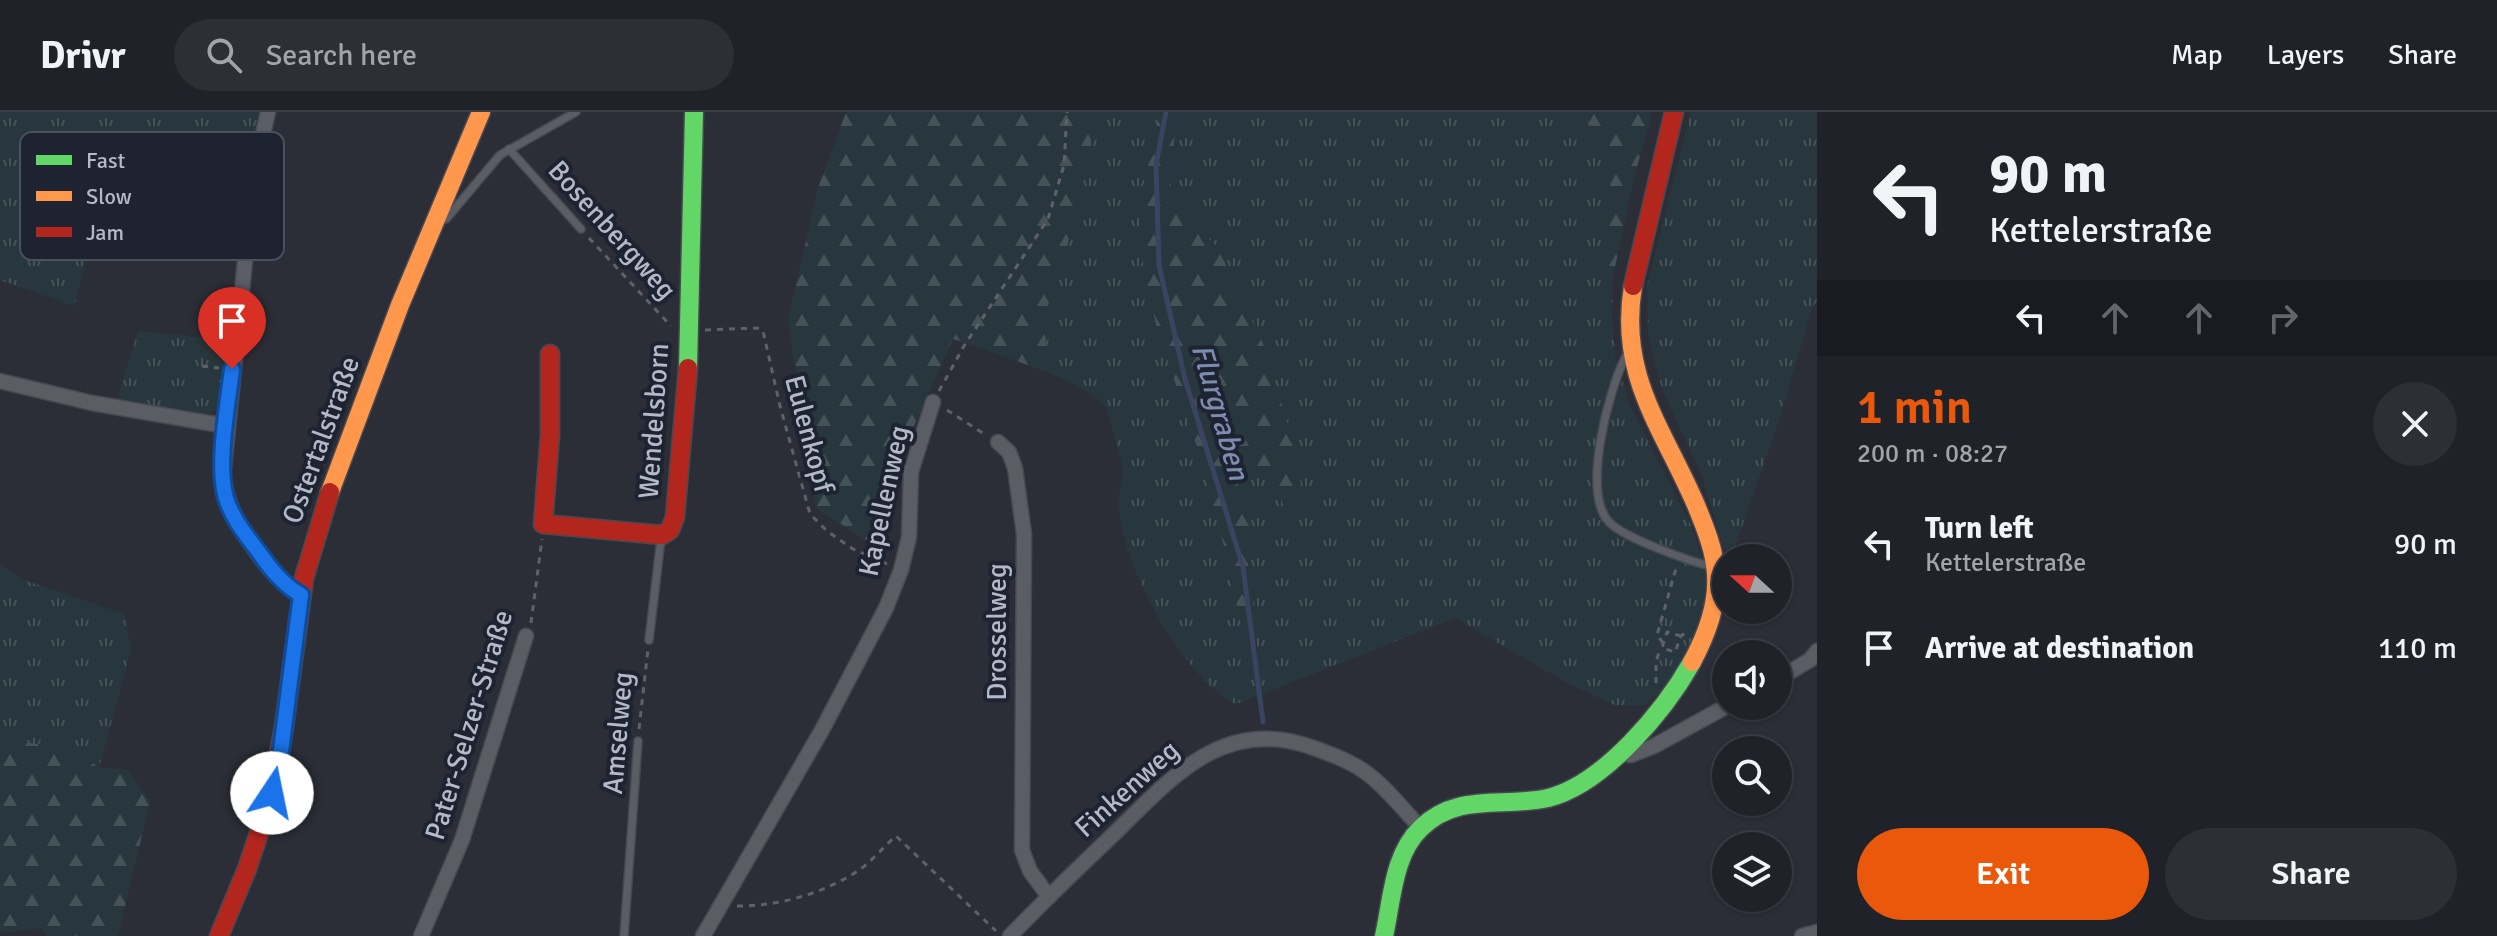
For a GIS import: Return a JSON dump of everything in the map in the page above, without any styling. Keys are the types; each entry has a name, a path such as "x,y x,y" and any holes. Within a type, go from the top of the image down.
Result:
{"street":[{"path":"263,132 268,112"},
{"name":"Ostertalstraße","path":"219,936 259,841 272,793 281,751 301,595 311,552 433,220 481,112"},
{"name":"Wendelsborn","path":"543,524 662,535 670,530 675,517 688,368 694,112"},
{"path":"1674,112 1632,289 1631,347 1640,389 1712,549"},
{"path":"244,260 226,426 223,477 226,497 232,513 274,572 290,589 301,595"},
{"path":"543,524 550,435 550,354"},
{"path":"0,381 92,403 226,426"},
{"name":"Kapellenweg","path":"703,936 866,650 901,570 909,537 911,472 933,402"},
{"name":"Drosselweg","path":"998,442 1009,452 1015,468 1024,534 1022,850 1030,871 1049,897"},
{"path":"1384,936 1407,845 1421,828 1459,804 1536,800 1562,794 1598,773 1665,701 1689,668 1707,631 1712,612"},
{"name":"Pater-Selzer-Straße","path":"421,936 462,840 526,636"},
{"path":"1792,671 1810,660 1817,651"},
{"path":"1618,753 1631,755 1654,746 1712,714"},
{"name":"Finkenweg","path":"1010,936 1178,772 1218,747 1243,740 1277,739 1343,759 1370,776 1421,828"},
{"path":"1802,936 1817,932"}],"lane":[{"name":"Bosenbergweg","path":"433,220 446,219 500,155 576,112"},
{"name":"Bosenbergweg","path":"509,149 581,229"},
{"path":"1631,347 1614,388 1603,432 1597,469 1598,500 1609,522 1640,540 1712,566"},
{"name":"Amselweg","path":"649,640 662,535"},
{"name":"Amselweg","path":"624,936 638,741"}],"path":[{"name":"Kapellenweg","path":"933,402 964,346 1048,219 1064,165 1067,112"},
{"name":"Bosenbergweg","path":"581,229 668,324 678,330 689,331"},
{"name":"Eulenkopf","path":"689,331 757,328 763,331 783,421 810,514 827,531 853,549 901,570"},
{"path":"202,366 223,368"},
{"path":"933,402 998,442"},
{"name":"Pater-Selzer-Straße","path":"526,636 533,613 543,524"},
{"path":"1665,701 1656,685 1656,661 1662,646 1667,632 1681,636 1675,652 1662,646 1657,635 1679,556"},
{"name":"Amselweg","path":"638,741 649,640"},
{"path":"724,900 737,906 767,905 811,894 855,873 896,836 1001,936"}],"green space":[{"path":"0,112 259,112 255,132 20,132 20,260 85,260 75,306 0,280"},
{"path":"846,112 1097,112 1065,257 1044,317 1048,372 953,339 901,455 886,553 816,508 788,320 818,188"},
{"path":"1097,112 1586,112 1587,120 1612,153 1605,272 1613,276 1615,355 1629,404 1690,523 1711,582 1711,606 1683,670 1644,706 1615,705 1567,683 1455,618 1236,704 1216,690 1195,670 1158,616 1130,556 1119,503 1122,466 1105,407 1087,391 1048,372 1044,317 1065,257"},
{"path":"1160,112 1179,112 1170,197 1218,248 1263,344 1296,450 1303,501 1297,511 1283,505 1272,472 1250,467 1237,485 1251,531 1248,569 1256,622 1248,629 1241,624 1225,550 1196,444 1160,338 1144,279 1140,200"},
{"path":"1586,112 1652,112 1613,276 1605,273 1612,153 1587,120"},
{"path":"1691,112 1817,112 1817,301 1812,308 1782,411 1736,544 1722,544 1702,476 1662,389 1648,335 1647,286"},
{"path":"138,331 227,340 221,406 208,414 117,399"},
{"path":"0,564 24,580 124,614 131,650 99,768 75,749 0,739"},
{"path":"0,739 75,749 99,768 128,770 150,801 118,936 46,936 41,928 0,933"}],"waterway":[{"name":"Flurgraben","path":"1166,112 1156,165 1159,265 1185,379 1243,567 1263,722"}],"traffic: fast":[{"path":"688,368 694,112"},
{"path":"1384,936 1399,864 1421,828 1435,817 1465,805 1548,798 1590,778 1631,743 1666,702 1692,662"}],"traffic: slow":[{"path":"330,492 400,305 481,112"},
{"path":"1633,286 1630,318 1638,375 1646,400 1699,513 1715,566 1713,609 1692,662"}],"traffic: jam":[{"path":"1633,286 1674,112"},
{"path":"550,354 550,435 543,524 662,535 670,530 675,517 688,368"},
{"path":"219,936 247,869 270,800 284,727 304,578 330,492"}],"route":[{"path":"232,369 223,477 226,497 232,513 274,572 290,589 301,595 281,751 272,793"}]}
